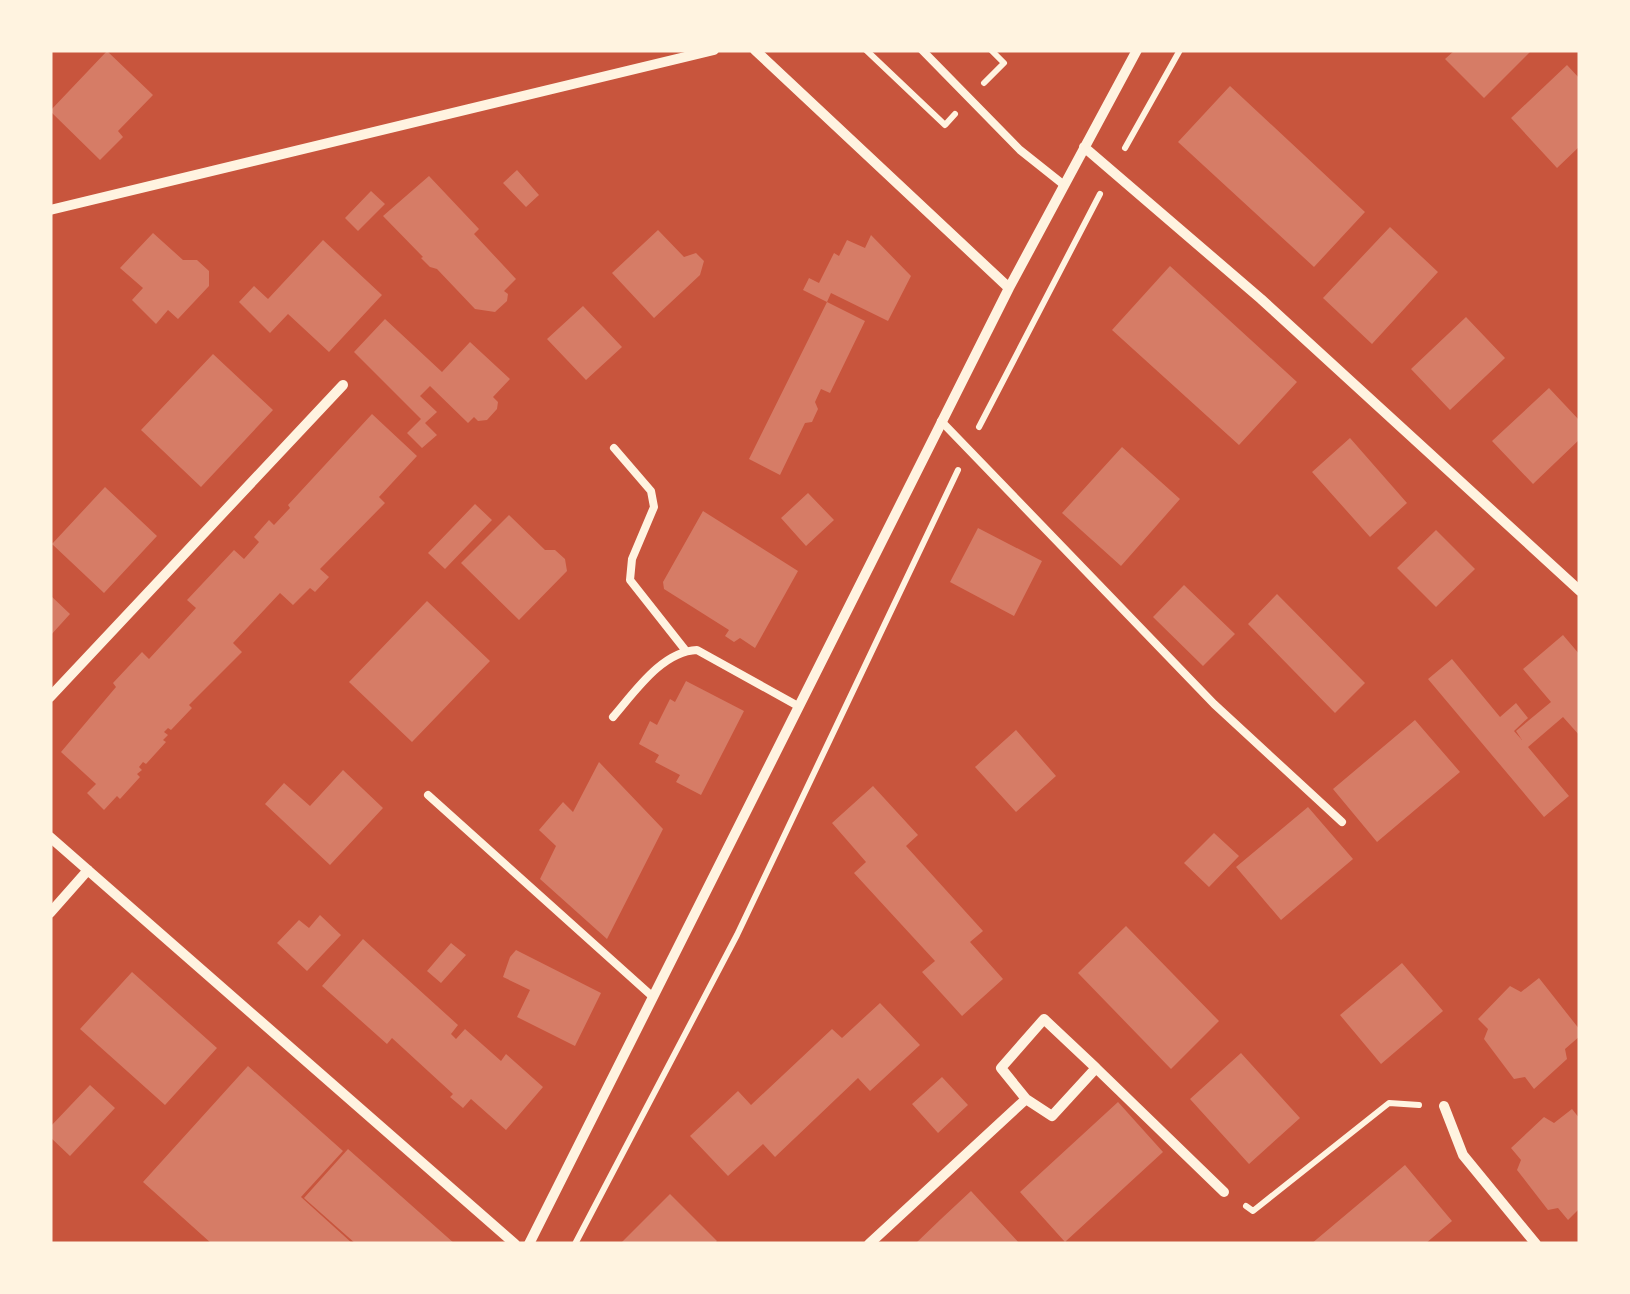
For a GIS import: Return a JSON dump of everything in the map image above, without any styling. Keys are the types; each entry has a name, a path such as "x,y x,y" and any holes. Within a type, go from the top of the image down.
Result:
{"street":[{"path":"50,210 714,50"},
{"path":"754,50 1009,288"},
{"path":"530,1244 1009,288 1137,50"},
{"path":"1084,147 1261,299 1580,591"},
{"path":"50,697 343,385"},
{"path":"50,836 515,1244"},
{"path":"50,913 88,870"},
{"path":"1096,1068 1052,1116 1026,1099 1002,1068 1044,1019 1096,1068 1224,1192"},
{"path":"869,1244 1026,1099"},
{"path":"1444,1106 1463,1155 1536,1244"}],"lane":[{"path":"922,50 1020,150 1064,184"},
{"path":"941,422 1214,704 1342,822"},
{"path":"614,448 651,491 654,507 632,559 630,580 686,650"},
{"path":"613,717 656,669 686,650 697,650 798,706"},
{"path":"428,795 653,997"}],"path":[{"path":"991,50 1004,63"},
{"path":"575,1244 737,936 968,450 1112,170 1180,50"},
{"path":"1224,1192 1253,1211 1389,1103 1444,1106"}],"building":[{"path":"1455,50 1532,50 1484,98 1445,59"},
{"path":"107,51 153,95 118,131 123,137 100,160 50,111"},
{"path":"1567,65 1580,79 1580,146 1557,168 1511,118"},
{"path":"1230,86 1365,212 1314,267 1178,142"},
{"path":"517,170 539,195 526,207 503,183"},
{"path":"429,176 479,229 474,234 516,279 504,291 507,301 495,312 475,309 383,216"},
{"path":"371,191 385,204 358,231 345,218"},
{"path":"1390,227 1438,272 1372,344 1323,298"},
{"path":"658,230 684,257 696,253 704,261 700,275 654,318 612,273"},
{"path":"153,233 183,260 197,260 209,271 209,286 178,319 168,310 156,324 132,300 143,288 120,268"},
{"path":"871,235 911,276 888,321 831,293 827,302 803,290 809,278 819,283 834,253 839,256 847,240 865,248"},
{"path":"323,240 382,295 329,352 288,314 270,333 239,302 254,286 268,299"},
{"path":"1170,266 1297,382 1239,445 1112,330"},
{"path":"827,302 865,321 830,393 821,389 812,422 805,423 780,475 749,459"},
{"path":"583,306 622,347 586,380 547,339"},
{"path":"1466,317 1505,358 1450,410 1411,369"},
{"path":"385,319 442,372 470,342 510,379 493,397 498,402 497,409 487,420 474,417 468,423 430,386 420,396 437,412 425,423 437,435 422,448 407,433 421,419 354,352"},
{"path":"213,354 273,410 201,487 141,430"},
{"path":"1549,388 1580,421 1580,439 1533,484 1492,441"},
{"path":"372,414 417,456 379,497 385,503 320,569 329,577 315,592 310,588 293,605 280,593 233,643 242,652 189,705 192,708 171,730 164,732 168,735 163,740 166,742 139,767 140,777 104,810 87,793 96,784 61,752 116,687 113,683 142,652 149,659 196,608 187,600 234,550 244,559 259,542 254,537 269,520 274,525"},
{"path":"1350,438 1407,503 1370,537 1312,472"},
{"path":"1122,447 1180,499 1121,566 1062,513"},
{"path":"105,487 157,536 104,593 52,544"},
{"path":"808,493 834,520 806,546 781,518"},
{"path":"475,504 492,520 445,569 428,553"},
{"path":"703,511 798,571 755,648 740,638 734,642 725,636 729,630 664,589 663,582"},
{"path":"509,515 545,550 555,550 565,559 567,571 519,620 461,563"},
{"path":"978,528 1042,561 1014,616 950,582"},
{"path":"1436,530 1475,569 1436,607 1397,568"},
{"path":"1184,585 1235,634 1203,666 1153,617"},
{"path":"1277,594 1365,683 1335,713 1248,624"},
{"path":"50,595 70,614 50,636"},
{"path":"427,601 490,661 412,742 349,682"},
{"path":"1563,635 1580,655 1580,736 1563,717 1528,747 1569,796 1544,817 1428,679 1452,659 1500,717 1516,703 1528,718 1514,731 1522,740 1516,731 1551,702 1523,669"},
{"path":"686,681 744,711 701,795 676,782 680,775 655,762 659,755 639,744 650,721 657,725 670,699 675,702"},
{"path":"1415,720 1460,772 1377,842 1333,789"},
{"path":"1016,730 1056,776 1016,812 975,767"},
{"path":"599,762 663,829 607,939 540,879 556,846 539,830 563,802 573,812"},
{"path":"343,770 383,808 330,865 265,804 284,783 310,806"},
{"path":"873,786 918,835 906,846 983,931 970,942 1003,979 962,1016 922,972 935,961 854,873 866,862 832,823"},
{"path":"1308,807 1353,859 1281,920 1236,867"},
{"path":"1214,833 1239,856 1209,887 1184,863"},
{"path":"320,915 341,935 307,971 277,943 299,920 309,928"},
{"path":"1126,926 1219,1021 1171,1069 1078,973"},
{"path":"363,939 458,1025 451,1034 456,1039 465,1029 501,1061 506,1054 543,1087 506,1130 471,1099 463,1108 392,1038 387,1044 322,986"},
{"path":"451,943 466,955 441,983 427,971"},
{"path":"516,950 601,993 575,1046 517,1017 530,990 503,977"},
{"path":"1402,963 1443,1011 1381,1064 1340,1015"},
{"path":"132,972 217,1048 165,1105 80,1029"},
{"path":"1539,978 1580,1030 1580,1036 1565,1049 1567,1059 1534,1089 1525,1077 1514,1079 1484,1039 1488,1029 1478,1019 1510,986 1521,992"},
{"path":"880,1003 920,1045 870,1091 858,1078 775,1157 763,1144 728,1176 690,1136 738,1091 751,1105 832,1029 842,1038"},
{"path":"1241,1053 1300,1118 1249,1164 1190,1099"},
{"path":"248,1066 343,1151 301,1197 353,1244 212,1244 143,1182"},
{"path":"942,1077 968,1105 938,1133 912,1104"},
{"path":"90,1085 115,1108 70,1156 50,1137 50,1127"},
{"path":"1118,1102 1163,1152 1065,1242 1020,1192"},
{"path":"1572,1109 1580,1119 1580,1208 1568,1220 1558,1208 1548,1210 1517,1170 1521,1160 1511,1148 1544,1117 1554,1123"},
{"path":"348,1149 455,1244 356,1244 304,1198"},
{"path":"1405,1165 1452,1221 1425,1244 1311,1244"},
{"path":"971,1191 1020,1244 915,1244 941,1219"},
{"path":"670,1194 717,1241 714,1244 620,1244"}]}
